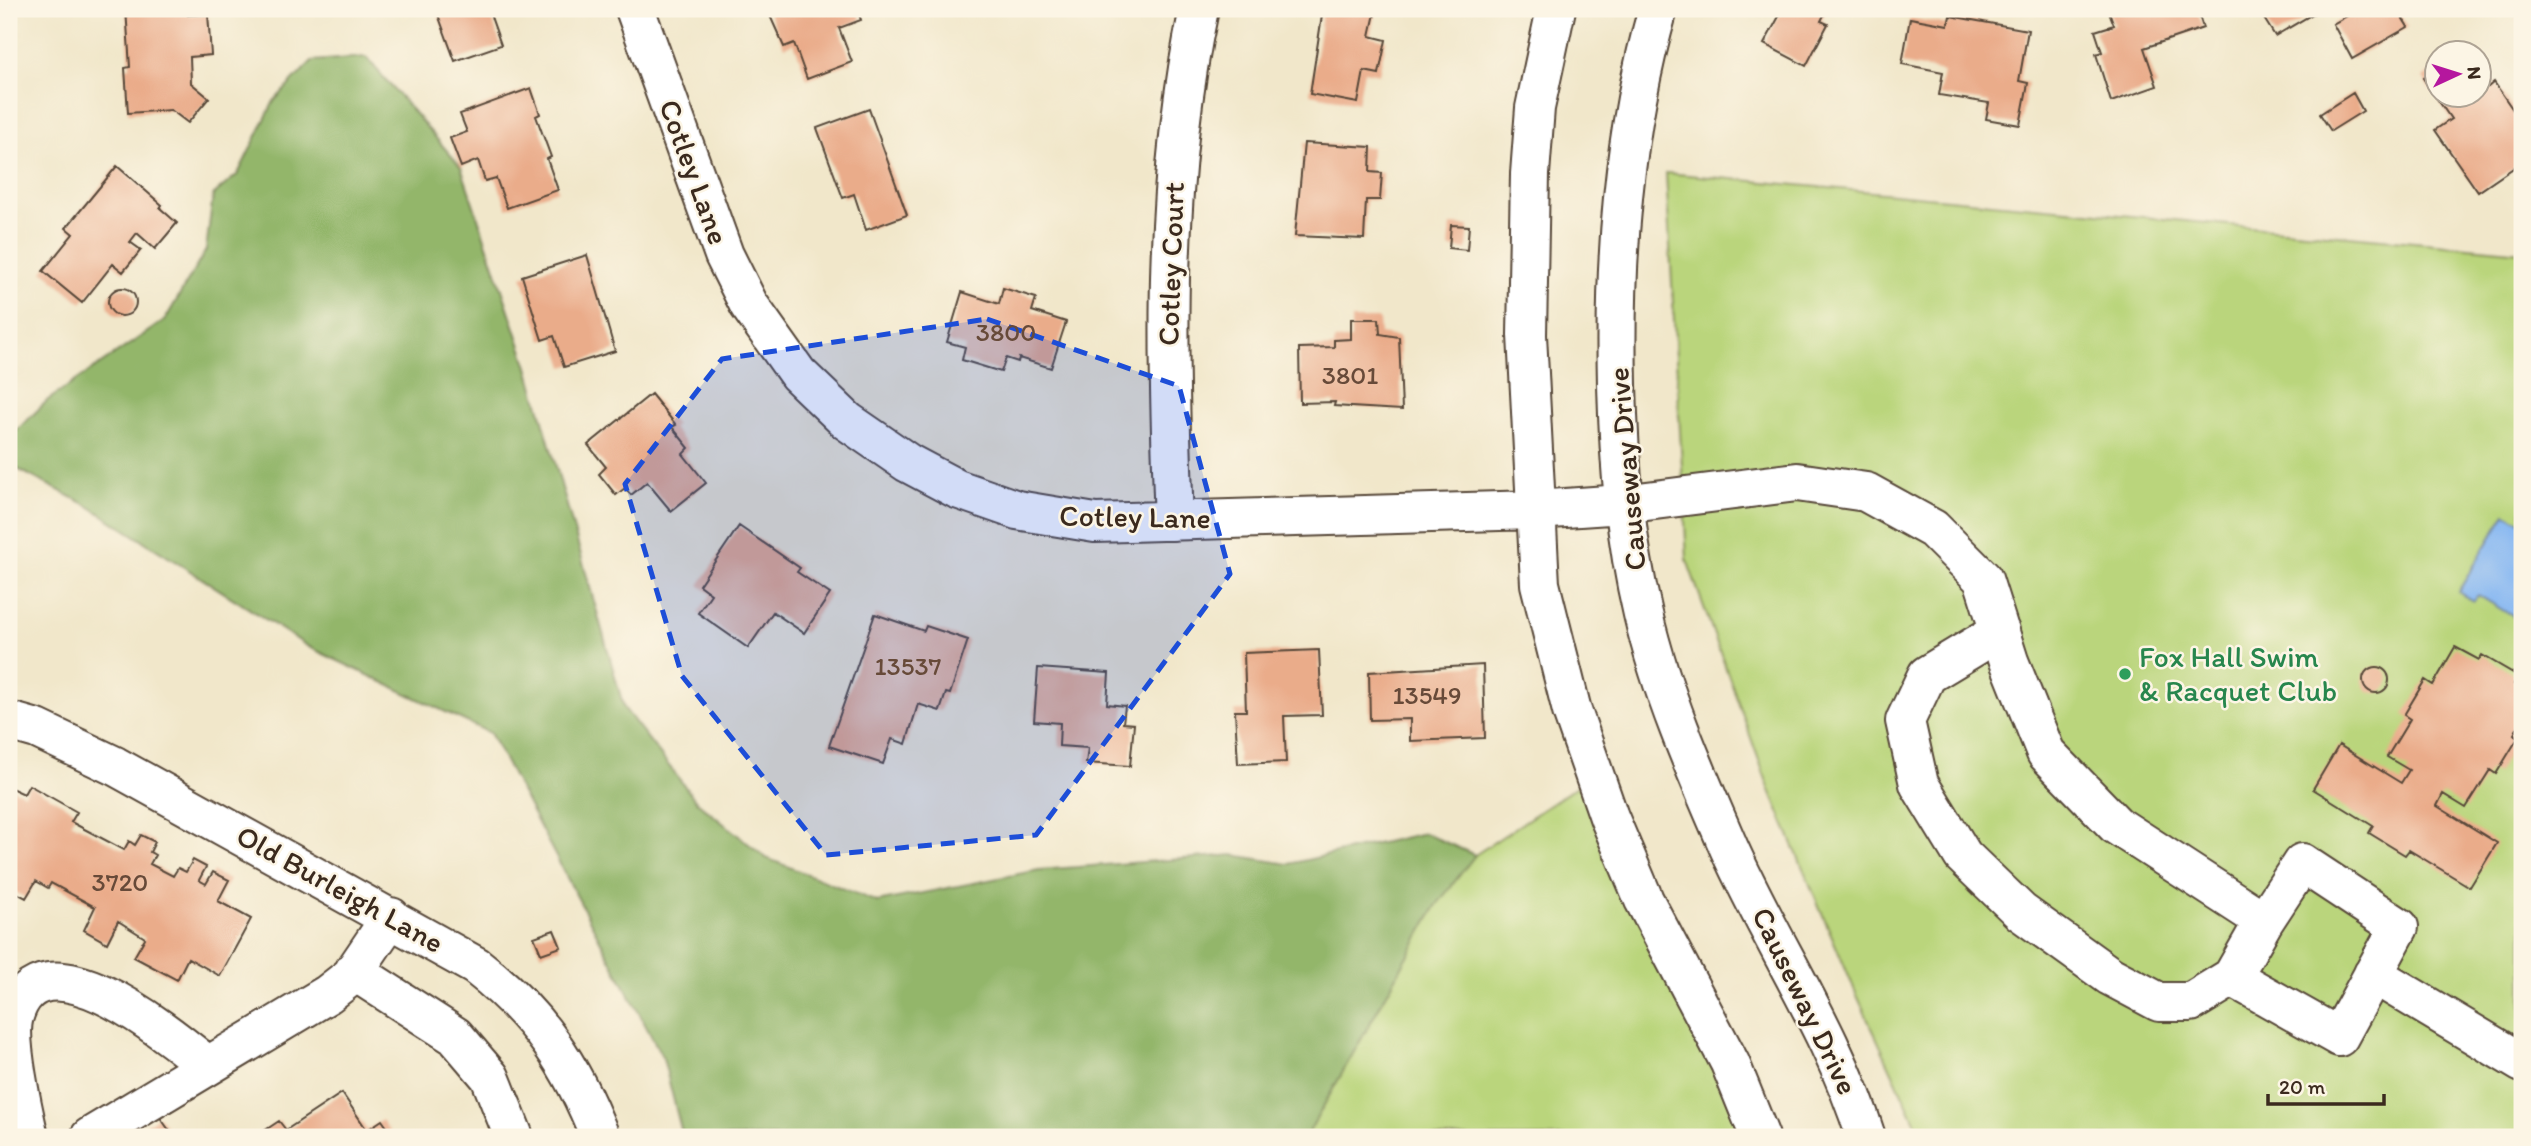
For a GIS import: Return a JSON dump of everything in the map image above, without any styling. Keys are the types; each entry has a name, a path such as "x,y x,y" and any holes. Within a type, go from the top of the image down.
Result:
{"street":[{"name":"Cotley Lane","path":"635,9 724,254 749,305 798,374 847,421 908,463 957,489 1017,510 1095,523 1536,510 1623,504 1797,482 1866,492 1933,529 1983,579 2046,753 2116,825 2264,920"},
{"name":"Cotley Court","path":"1174,521 1167,360 1169,252 1178,133 1199,9"},
{"path":"1556,9 1535,108 1530,174 1527,335 1540,584 1572,711 1609,817 1644,900 1730,1063 1760,1137"},
{"name":"Causeway Drive","path":"1658,9 1631,125 1619,225 1615,294 1623,504 1643,616 1664,690 1734,858 1818,1017 1866,1137"},
{"path":"2000,631 1927,675 1905,722 1919,784 1963,856 2021,912 2110,976 2159,1002 2191,1002 2232,977 2264,920 2302,863 2399,927 2339,1037 2232,977"},
{"name":"Old Burleigh Lane","path":"9,722 37,729 115,766 476,966 508,990 546,1034 580,1087 600,1137"},
{"path":"90,1137 328,994 354,971 391,917"},
{"path":"354,971 456,1036 490,1077 514,1137"},
{"path":"2373,974 2522,1063"},
{"path":"29,1137 18,1084 13,1017 22,998 41,983 64,982 100,991 156,1024 208,1066"}],"highlighted area":[{"path":"987,319 1179,386 1230,574 1036,835 826,855 682,676 625,484 722,359"}],"green space":[{"path":"366,57 461,167 528,367 624,708 697,802 766,858 877,902 1039,870 1233,855 1289,864 1424,833 1475,855 1436,906 1306,1137 683,1137 663,1058 490,733 309,647 87,505 12,466 9,438 48,400 165,320 206,250 213,195 238,174 274,101 312,61"},
{"name":"Fox Hall Swim & Racquet Club","path":"1666,173 2522,252 2522,1137 1922,1137 1855,991 1769,788 1687,560"},
{"path":"1579,785 1746,1137 1306,1137 1436,906 1475,855"}],"water":[{"path":"2506,513 2522,523 2522,622 2478,595 2473,601 2458,592"}],"building":[{"path":"126,9 188,9 188,15 208,14 211,55 190,57 191,83 209,98 188,123 171,110 128,113 125,68 130,67"},
{"path":"436,9 494,9 489,11 501,45 455,61"},
{"path":"767,9 857,9 861,20 839,28 852,62 807,79 794,43 784,47"},
{"path":"1323,9 1376,9 1370,36 1386,40 1379,74 1364,71 1358,103 1310,94"},
{"path":"1783,9 1827,9 1821,21 1828,24 1806,66 1764,44"},
{"path":"2108,9 2197,9 2203,28 2144,48 2157,86 2111,102 2096,54 2102,52 2095,31 2114,25"},
{"path":"2258,9 2321,9 2275,36"},
{"path":"2397,9 2408,27 2352,59 2333,24 2347,16 2344,11"},
{"path":"1950,16 2028,30 2019,81 2028,83 2020,125 1986,119 1989,103 1939,95 1943,72 1902,64 1910,18 1948,25"},
{"path":"2494,82 2522,123 2522,162 2478,192 2435,130 2451,119 2443,108 2492,108"},
{"path":"531,88 540,114 536,116 551,157 547,159 558,190 507,208 496,178 485,181 478,160 461,167 450,138 467,132 460,114"},
{"path":"2353,93 2363,111 2331,131 2320,114"},
{"path":"869,109 907,215 866,230 854,194 843,198 817,128"},
{"path":"1304,143 1371,147 1370,172 1382,173 1380,200 1366,200 1364,239 1295,236"},
{"path":"117,166 162,205 160,208 177,223 155,249 137,233 130,242 141,250 123,272 113,264 82,303 43,271 73,234 66,228"},
{"path":"1451,225 1469,226 1467,250 1449,248"},
{"path":"587,255 615,351 564,367 554,336 542,340 522,276"},
{"path":"122,288 132,292 136,302 132,312 122,316 112,312 108,302 112,292"},
{"path":"1003,288 1036,298 1032,311 1066,322 1051,368 1019,358 1018,362 1006,358 1001,372 962,360 965,347 947,342 962,292 999,304"},
{"path":"1351,319 1379,319 1380,334 1399,337 1402,410 1334,406 1335,402 1300,403 1299,348 1334,347 1334,340 1351,339"},
{"path":"651,394 676,425 672,427 689,448 683,454 706,483 671,511 647,482 631,495 625,488 616,495 599,474 606,467 588,445"},
{"path":"739,526 800,568 797,572 830,594 804,633 773,612 748,648 698,613 711,594 699,585"},
{"path":"875,614 924,631 926,626 968,640 950,694 946,693 940,711 918,704 906,744 892,739 883,764 829,746"},
{"path":"2455,647 2479,660 2482,655 2518,676 2514,684 2522,689 2522,720 2514,734 2518,738 2496,774 2490,770 2466,808 2443,794 2437,806 2497,843 2470,887 2409,850 2405,855 2369,833 2373,826 2313,789 2339,745 2401,783 2409,770 2387,757 2410,719 2404,715 2425,680 2433,685"},
{"path":"1319,650 1322,715 1284,716 1286,762 1238,764 1235,711 1246,711 1244,653"},
{"path":"1483,665 1485,738 1410,741 1410,719 1370,720 1369,672"},
{"path":"2376,667 2385,671 2389,680 2385,689 2376,693 2367,689 2363,680 2367,671"},
{"path":"1038,668 1109,673 1107,704 1125,706 1123,723 1134,724 1130,766 1086,763 1088,748 1059,746 1060,723 1034,721"},
{"path":"29,785 77,812 71,822 124,850 129,841 135,845 141,835 155,842 150,852 155,855 150,864 173,876 178,868 186,872 193,860 206,867 199,880 206,884 213,872 229,880 218,901 251,919 220,976 188,958 177,980 134,957 145,938 118,921 107,943 84,930 95,907 51,883 48,888 36,881 26,898 9,889 9,787 24,794"},
{"path":"554,930 561,947 541,954 534,937"},
{"path":"342,1093 367,1130 382,1120 394,1137 255,1137 279,1121 286,1130"},
{"path":"159,1116 174,1137 127,1137"}],"place":[{"name":"Fox Hall Swim & Racquet Club","path":"2125,674"}]}
